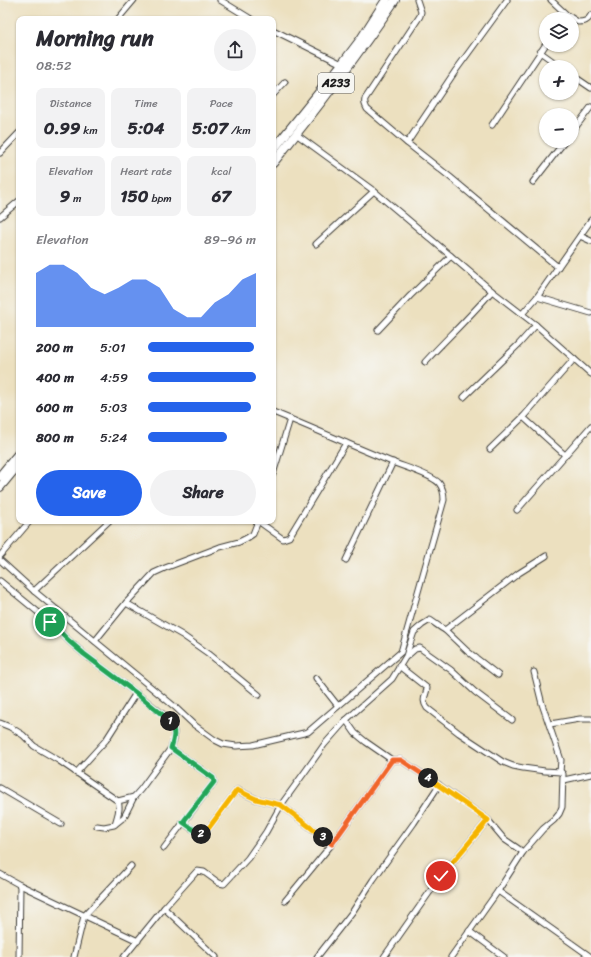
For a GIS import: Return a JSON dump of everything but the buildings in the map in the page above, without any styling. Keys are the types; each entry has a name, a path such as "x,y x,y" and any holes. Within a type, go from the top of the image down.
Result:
{"highway":[{"name":"A233","path":"276,146 361,39 386,0"},
{"name":"A233","path":"276,159 365,44 395,0"},
{"path":"0,476 16,457"},
{"path":"0,487 16,468"}],"street":[{"path":"121,16 134,0"},
{"path":"220,0 246,16"},
{"path":"417,0 421,12 420,16 365,99 364,102 367,109 558,267"},
{"path":"407,143 456,70 507,0"},
{"path":"551,0 561,12"},
{"path":"579,22 585,22 591,15"},
{"path":"276,31 342,64"},
{"path":"492,125 540,52 551,60"},
{"path":"579,80 591,88"},
{"path":"276,92 285,82"},
{"path":"579,123 591,107"},
{"path":"296,134 374,191 492,291 536,325 591,374"},
{"path":"0,152 16,137"},
{"path":"533,182 560,148"},
{"path":"316,244 374,191"},
{"path":"0,217 16,204"},
{"path":"522,314 537,297 591,220"},
{"path":"580,236 591,241"},
{"path":"378,330 451,256"},
{"path":"425,362 444,340 480,306 492,291"},
{"path":"537,297 591,313"},
{"path":"464,397 519,344 536,325"},
{"path":"490,450 523,417 574,358"},
{"path":"0,560 34,591 175,707 193,724 215,740 223,744 252,746 308,732 401,652 444,500 442,488 435,480 276,413"},
{"path":"523,417 565,455"},
{"path":"276,464 290,419"},
{"path":"517,510 591,426"},
{"path":"262,524 283,538 288,537 346,443"},
{"path":"346,560 393,462"},
{"path":"0,556 27,524"},
{"path":"34,591 106,524"},
{"path":"95,641 126,603 154,573 239,542 253,534 257,524"},
{"path":"445,630 519,573 546,556"},
{"path":"0,581 50,622 84,654 136,693 172,723 174,739 171,748 134,797 124,817 114,825 104,827 97,826"},
{"path":"126,603 182,635 209,654 259,695"},
{"path":"124,957 164,908 197,871 204,872 219,883 224,884 248,858 266,832 281,805 324,745 346,720 392,679 406,656 414,632 427,622 430,620 445,630 466,651 498,675"},
{"path":"406,656 415,649 420,648 451,670 475,692 512,720"},
{"path":"399,666 427,688 424,700 424,704 427,708 483,749 503,762 513,766 534,770 560,772"},
{"path":"451,957 524,852 543,829 559,814 562,806 564,780 563,774 560,772 561,760 542,704 534,672"},
{"path":"316,678 338,706"},
{"path":"76,773 106,740 136,693"},
{"path":"550,724 580,719 591,719"},
{"path":"346,720 355,733 392,760 401,760 439,785 488,820 504,839 524,852"},
{"path":"0,723 23,735 34,746 58,760 118,801 120,805 114,825"},
{"path":"164,848 214,782 213,778 171,748"},
{"path":"285,901 332,844 392,760"},
{"path":"564,780 591,774"},
{"path":"317,957 353,911 439,785"},
{"path":"0,788 60,824"},
{"path":"183,822 197,832 202,834 205,833 237,790 256,799 281,805 332,844"},
{"path":"118,801 134,797"},
{"path":"384,957 441,876 488,820"},
{"path":"74,957 84,916 131,866"},
{"path":"0,874 138,941"},
{"path":"19,957 20,885"},
{"path":"498,891 591,957"},
{"path":"164,908 216,957"},
{"path":"469,931 504,957"}],"route":[{"path":"50,622 84,654 169,720 172,723 174,731 174,739 171,748 213,778 214,782 183,822 197,832 202,834 205,833 237,790 256,799 281,805 332,844 392,760 401,760 488,820 441,876"}]}
